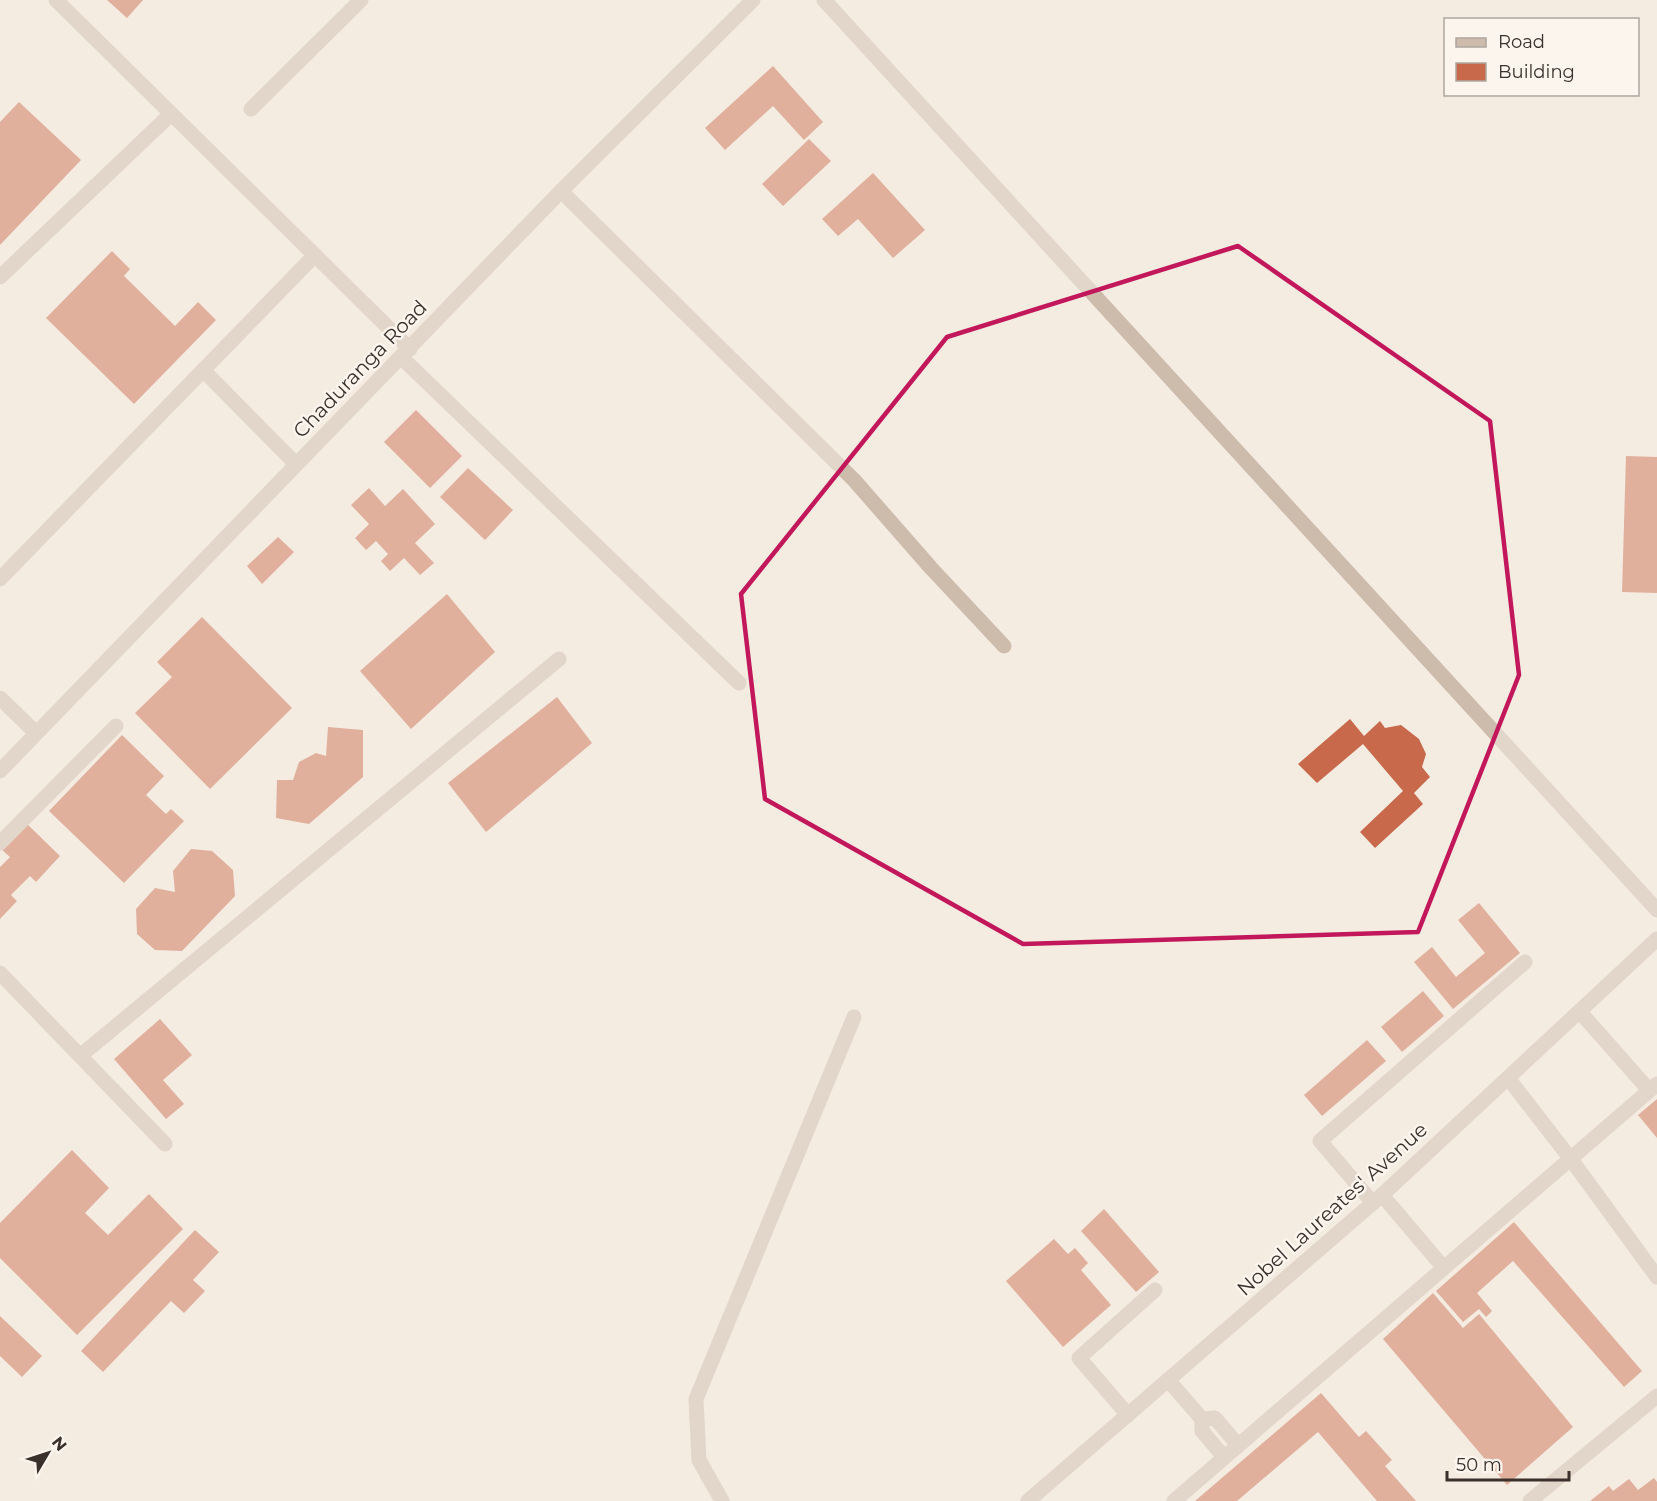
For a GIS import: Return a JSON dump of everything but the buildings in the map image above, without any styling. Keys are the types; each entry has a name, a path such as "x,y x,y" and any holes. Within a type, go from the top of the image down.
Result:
{"street":[{"path":"56,0 315,255 406,353 738,683"},
{"path":"251,109 361,0"},
{"name":"Chaduranga Road","path":"0,771 561,191 753,0"},
{"path":"824,0 1657,910"},
{"path":"0,277 171,114"},
{"path":"561,191 854,480 931,568 1004,646"},
{"path":"0,579 315,255"},
{"path":"203,370 296,464"},
{"path":"80,1056 559,659"},
{"path":"0,698 36,733"},
{"path":"0,843 116,726"},
{"name":"Nobel Laureates' Avenue","path":"1028,1501 1378,1199 1657,939"},
{"path":"1443,1267 1320,1141 1525,962"},
{"path":"0,972 165,1144"},
{"path":"1174,1501 1653,1087 1580,1011"},
{"path":"722,1501 699,1460 696,1399 854,1017"},
{"path":"1508,1078 1657,1277"},
{"path":"1128,1415 1080,1358 1155,1290"},
{"path":"1168,1380 1202,1419 1202,1431 1224,1457"},
{"path":"1530,1501 1657,1396"},
{"path":"1202,1419 1215,1418 1238,1444"}],"highlighted area":[{"path":"1238,246 1490,421 1519,675 1418,932 1023,944 765,799 741,594 947,337"}]}
